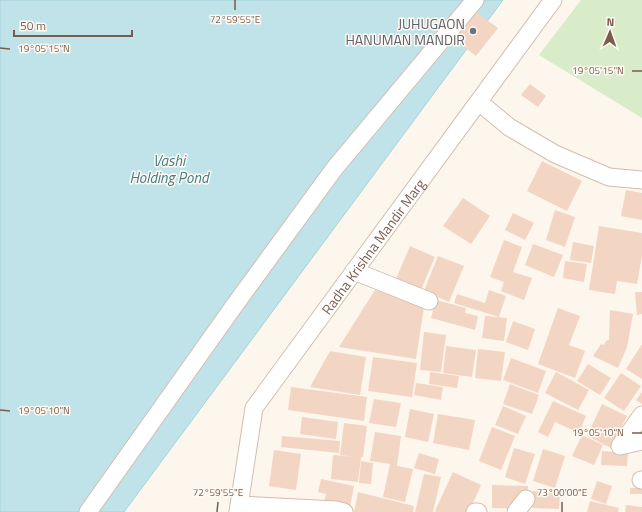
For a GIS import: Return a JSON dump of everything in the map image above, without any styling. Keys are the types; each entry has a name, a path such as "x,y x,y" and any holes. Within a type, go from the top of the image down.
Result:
{"street":[{"path":"88,512 234,306 334,169 475,0"},
{"name":"Radha Krishna Mandir Marg","path":"239,509 254,408 554,0"},
{"path":"479,102 509,127 555,154 609,177 642,180"},
{"path":"354,272 429,301"},
{"path":"642,415 620,446 642,441"},
{"path":"239,509 336,510 344,512"}],"green space":[{"path":"581,0 642,0 642,118 539,55"}],"water":[{"name":"Vashi Holding Pond","path":"0,0 503,0 124,512 0,512"}],"building":[{"name":"JUHUGAON HANUMAN MANDIR","path":"474,11 498,28 476,56 447,34"},
{"path":"530,84 546,96 538,107 521,95"},
{"path":"542,161 582,181 567,211 527,191"},
{"path":"626,190 642,193 642,220 621,216"},
{"path":"463,198 490,216 471,244 443,226"},
{"path":"555,210 575,217 565,247 546,240"},
{"path":"513,213 534,223 525,240 505,230"},
{"path":"599,226 642,233 642,256 637,284 617,281 615,294 589,290"},
{"path":"504,240 522,247 513,272 532,278 524,300 501,291 504,282 490,277"},
{"path":"573,242 594,246 591,263 570,260"},
{"path":"533,244 563,255 554,277 525,265"},
{"path":"410,246 435,257 421,290 396,279"},
{"path":"438,256 464,266 449,302 424,291"},
{"path":"565,261 587,264 584,282 563,278"},
{"path":"375,290 424,307 416,359 339,347"},
{"path":"489,290 506,296 499,317 454,303 457,294 485,303"},
{"path":"635,292 642,292 642,314 637,315"},
{"path":"436,300 466,308 465,313 478,316 475,330 431,318"},
{"path":"558,308 580,316 569,345 585,351 575,378 538,364"},
{"path":"610,310 633,314 627,347 618,368 593,356 601,344 604,345 606,341 609,340"},
{"path":"485,316 507,318 504,341 482,338"},
{"path":"513,321 535,329 528,350 506,342"},
{"path":"424,332 446,335 441,372 420,370"},
{"path":"642,344 642,379 626,369"},
{"path":"446,346 476,350 472,377 443,373"},
{"path":"478,349 505,352 501,381 475,378"},
{"path":"330,351 366,357 360,395 310,387"},
{"path":"373,357 417,363 412,397 368,391"},
{"path":"511,358 546,371 538,393 503,380"},
{"path":"588,364 611,378 600,395 577,381"},
{"path":"430,372 459,376 457,388 429,384"},
{"path":"556,372 589,390 578,410 545,393"},
{"path":"621,373 641,386 624,411 604,398"},
{"path":"416,383 443,387 441,400 414,395"},
{"path":"510,384 539,395 532,414 503,404"},
{"path":"291,387 367,397 364,421 288,410"},
{"path":"642,392 642,404 636,400"},
{"path":"374,399 401,403 396,427 369,423"},
{"path":"553,401 586,416 579,433 555,422 548,437 538,432"},
{"path":"602,404 627,416 611,448 587,436"},
{"path":"503,406 526,416 518,434 495,425"},
{"path":"410,409 434,414 428,442 405,437"},
{"path":"438,414 475,420 469,450 433,443"},
{"path":"302,417 338,422 336,439 300,434"},
{"path":"344,423 367,426 358,482 331,479 333,455 355,457 340,455"},
{"path":"492,427 515,436 501,470 479,461"},
{"path":"375,432 401,436 397,466 413,469 405,502 383,497 390,464 370,461"},
{"path":"582,435 603,445 594,465 572,456"},
{"path":"282,436 340,441 339,453 281,447"},
{"path":"514,448 535,454 525,484 505,477"},
{"path":"543,449 565,456 555,488 533,481"},
{"path":"274,450 301,454 296,490 269,486"},
{"path":"602,451 628,453 627,466 601,465"},
{"path":"419,453 439,459 435,474 414,468"},
{"path":"361,461 373,463 371,484 359,483"},
{"path":"453,472 481,485 469,512 436,512 435,511"},
{"path":"424,474 441,477 433,512 415,512"},
{"path":"321,479 354,486 349,511 323,506 326,494 318,492"},
{"path":"597,481 612,486 606,504 591,499"},
{"path":"492,485 528,486 527,509 492,508"},
{"path":"630,488 642,488 642,494 630,494"},
{"path":"533,491 560,493 559,509 532,508"},
{"path":"358,492 414,506 413,512 354,512"},
{"path":"590,501 619,508 618,512 587,512"},
{"path":"626,505 642,507 642,512 625,512"}],"place":[{"name":"JUHUGAON HANUMAN MANDIR","path":"473,31"}]}
